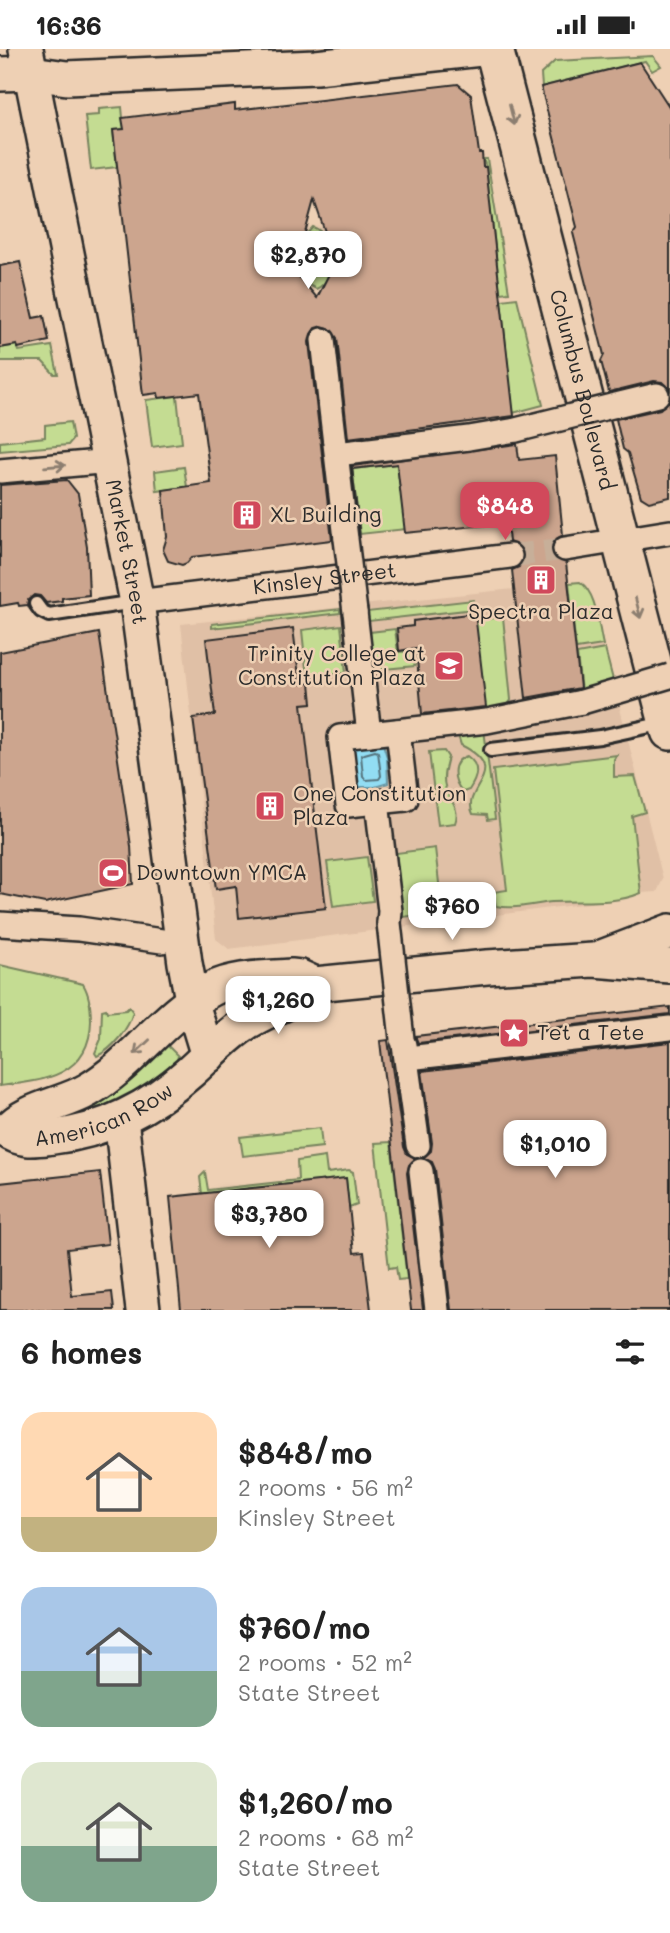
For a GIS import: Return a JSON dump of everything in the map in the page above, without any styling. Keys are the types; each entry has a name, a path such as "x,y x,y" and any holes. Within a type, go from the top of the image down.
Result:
{"main road":[{"name":"Columbus Boulevard","path":"494,49 669,727"}],"street":[{"path":"19,66 67,78 298,59 481,49"},
{"name":"Market Street","path":"19,66 110,461 137,602 185,964 192,1002 208,1056"},
{"path":"323,340 369,734"},
{"path":"337,454 516,430 657,395"},
{"path":"0,471 110,461"},
{"path":"565,549 670,532"},
{"name":"Kinsley Street","path":"137,602 510,556"},
{"path":"398,731 406,799 348,804 340,737 487,721 582,702 670,676"},
{"path":"377,802 390,911 389,923 418,1145"},
{"path":"0,924 79,929 162,941"},
{"path":"593,960 670,932"},
{"path":"316,984 486,967 593,960 670,966"},
{"name":"American Row","path":"293,976 316,984 298,998 244,1024 170,1089 121,1119 91,1131 35,1139 19,1138 4,1131 19,1119 72,1098 107,1078 192,1002 212,989 232,982 293,976"},
{"path":"405,1048 670,1028"},
{"path":"121,1119 143,1310"},
{"path":"421,1171 437,1310"}],"lane":[{"path":"36,604 41,611 49,615 137,602"},
{"path":"491,750 669,727"}],"shaded area":[{"path":"580,582 587,587 591,595 663,879 657,892 641,893 629,898 229,949 216,939 181,624"}],"green space":[{"path":"653,56 661,66 652,71 645,61 542,87 541,74 555,61"},
{"path":"122,107 124,129 113,131 117,167 91,170 85,116 99,115 99,109"},
{"path":"483,159 487,159 509,292 500,293"},
{"path":"313,227 326,239 332,258 328,276 316,289 303,282 296,271 302,239"},
{"path":"517,298 543,405 513,413 501,300"},
{"path":"17,345 19,351 52,346 58,374 54,374 42,361 0,361 0,348"},
{"path":"177,396 182,443 152,447 146,400"},
{"path":"70,422 73,439 68,445 0,451 0,442 45,437 45,425"},
{"path":"397,464 403,510 499,519 360,534 352,469"},
{"path":"184,467 187,487 157,491 155,471"},
{"path":"580,582 586,587 593,601 603,645 576,649 569,583"},
{"path":"473,600 474,609 369,621 367,612"},
{"path":"340,609 340,613 212,628 212,624"},
{"path":"503,617 511,700 508,705 486,713 475,620"},
{"path":"341,625 346,673 307,678 302,630"},
{"path":"395,629 398,652 413,651 415,666 374,670 370,632"},
{"path":"605,649 613,680 581,692 577,654"},
{"path":"484,729 495,819 488,820 487,815 473,814 471,805 482,779 483,763 476,754 461,745 457,732"},
{"path":"444,751 448,757 444,782 455,808 456,818 455,823 438,825 429,752"},
{"path":"617,755 614,759 614,777 635,776 645,812 632,816 641,893 608,901 496,906 493,892 507,890 493,770"},
{"path":"467,756 474,764 476,772 469,790 463,792 454,772 458,762"},
{"path":"435,848 440,892 419,915 403,917 396,853"},
{"path":"367,857 373,901 333,906 327,862"},
{"path":"0,965 83,984 90,1007 89,1039 82,1054 61,1072 47,1078 0,1086"},
{"path":"129,1007 133,1012 124,1031 114,1044 97,1056 95,1053 101,1039 102,1010 126,1010"},
{"path":"166,1044 178,1056 177,1060 142,1087 92,1112 85,1112 83,1108"},
{"path":"320,1128 322,1147 243,1156 240,1137"},
{"path":"391,1142 407,1279 398,1280 396,1267 389,1268 375,1143"},
{"path":"325,1157 327,1173 349,1170 353,1172 357,1205 349,1208 346,1178 202,1194 200,1177 205,1172 208,1190 298,1180 297,1161"}],"water":[{"path":"383,744 387,757 388,783 375,787 359,787 353,757 354,747"}],"building":[{"path":"640,62 670,108 670,390 662,382 654,381 609,392 601,361 604,355 573,233 577,227 541,87"},
{"path":"458,84 471,95 479,153 482,153 483,167 486,167 514,416 348,438 337,338 329,328 315,328 309,342 332,540 192,557 182,565 168,561 163,550 167,537 163,490 211,483 199,393 159,398 158,393 143,395 113,130 124,129 122,118 235,104 235,110","holes":["314,200 332,252 329,274 317,298 296,273"]},
{"path":"20,262 33,318 44,316 49,341 18,348 17,345 0,348 0,266"},
{"path":"670,400 670,497 649,502 641,497 628,453 623,449 616,419 660,409"},
{"path":"517,444 519,460 555,456 563,535 556,539 551,551 555,558 566,563 580,688 526,698 512,570 519,567 524,555 521,547 509,542 507,523 405,533 397,464 352,469 352,466"},
{"path":"67,480 78,494 87,547 89,595 46,603 40,596 34,595 27,605 19,606 18,603 0,606 0,485"},
{"name":"Trinity College at Constitution Plaza","path":"475,613 486,707 422,714 416,648 399,651 397,628 413,626 413,621"},
{"name":"One Constitution Plaza","path":"293,628 300,684 310,683 312,703 302,704 326,908 239,918 236,886 216,889 193,718 215,715 206,639"},
{"path":"99,633 131,846 133,884 45,903 0,894 0,652"},
{"path":"670,1007 670,1014 418,1043 416,1038 416,1036"},
{"path":"388,1040 404,1147 407,1154 416,1158 409,1165 407,1173 423,1310 411,1310 380,1041"},
{"path":"670,1042 670,1310 451,1310 435,1169 432,1162 423,1158 431,1151 432,1143 422,1071"},
{"path":"100,1172 108,1244 67,1249 72,1296 112,1292 114,1310 0,1310 0,1183"},
{"path":"346,1178 354,1253 364,1252 371,1310 181,1310 170,1197"}],"tunnel":[{"path":"510,556 565,549"}],"place":[{"name":"XL Building","path":"247,515"},
{"name":"Spectra Plaza","path":"541,580"},
{"name":"Trinity College at Constitution Plaza","path":"449,666"},
{"name":"One Constitution Plaza","path":"270,806"},
{"name":"Downtown YMCA","path":"113,873"},
{"name":"Tet a Tete","path":"514,1033"}]}
